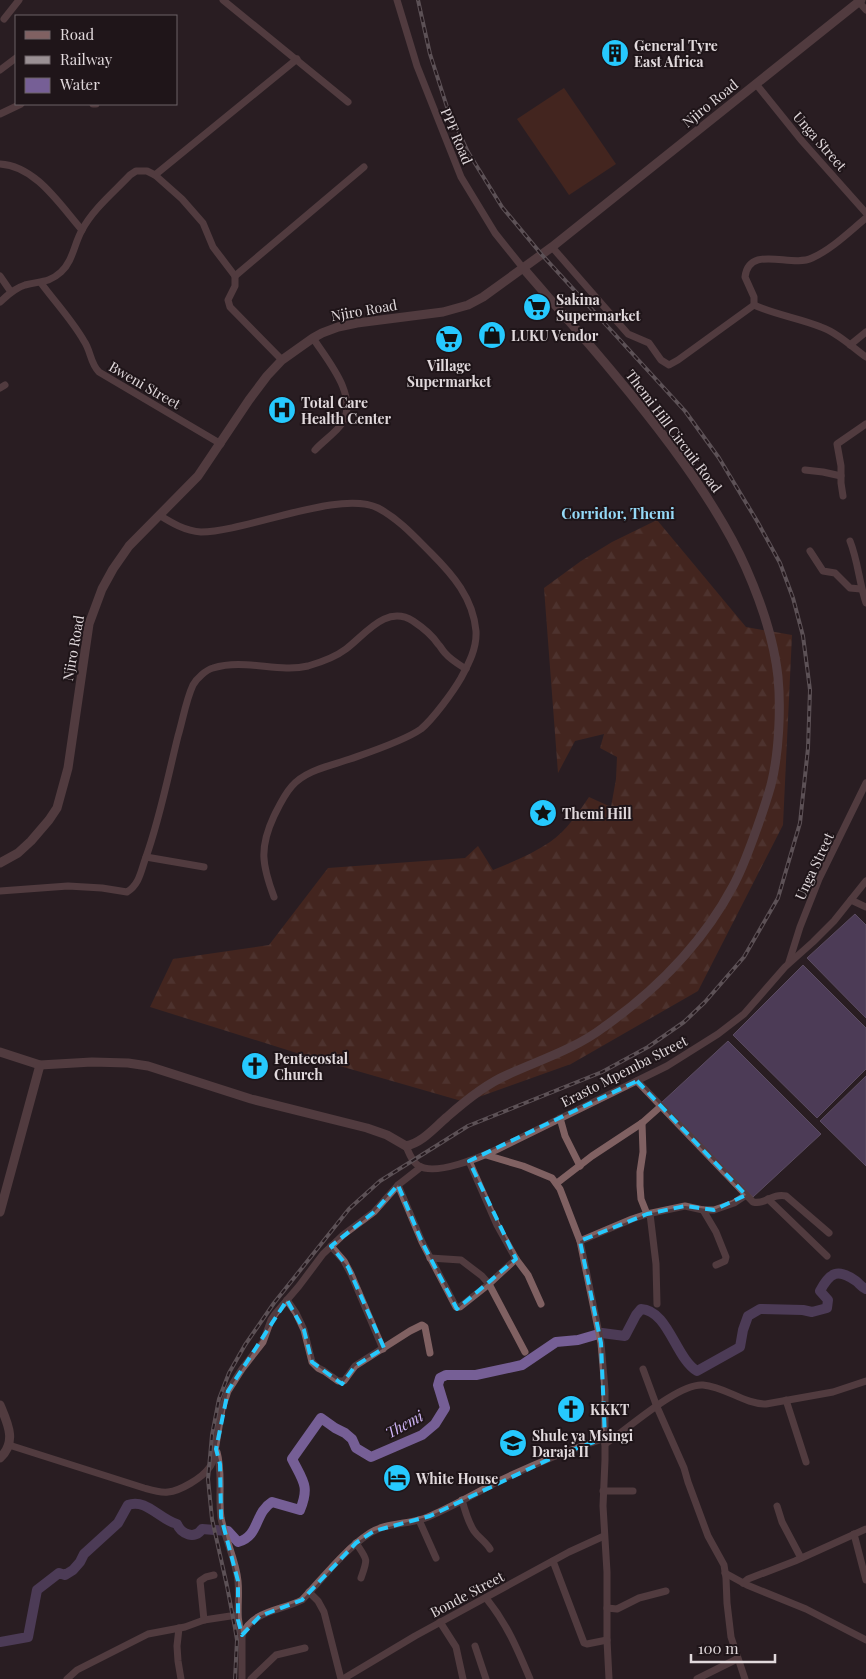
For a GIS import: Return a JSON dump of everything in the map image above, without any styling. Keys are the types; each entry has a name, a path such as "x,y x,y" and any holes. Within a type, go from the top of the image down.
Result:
{"street":[{"path":"4,19 19,0"},
{"path":"223,0 348,102"},
{"name":"PPF Road","path":"397,0 420,75 461,178 495,233 523,268"},
{"path":"860,1 866,10"},
{"name":"Njiro Road","path":"0,863 18,853 31,841 57,808 68,768 89,624 102,588 129,546 198,476 249,400 282,360 313,338 338,327 443,312 468,305 491,292 552,247 860,1"},
{"path":"0,70 15,59"},
{"path":"155,175 296,59"},
{"name":"Unga Street","path":"756,84 802,141 866,213"},
{"path":"0,114 19,105"},
{"path":"0,164 9,165 29,174 45,188 82,230"},
{"path":"235,276 364,166"},
{"path":"0,302 11,292 25,286 50,280 68,265 82,230 96,210 130,175 141,170 155,175 203,223 214,248 235,276 235,286 228,300 230,307 282,360"},
{"path":"552,247 628,334 649,343 661,360 669,365 754,305 754,297 745,278 746,271 752,263 761,259 797,262 812,258 841,239 866,218"},
{"name":"Themi Hill Circuit Road","path":"406,1146 414,1144 426,1136 446,1117 471,1098 505,1076 559,1054 604,1028 660,981 682,958 704,930 733,885 750,847 772,783 778,736 778,675 767,624 746,567 716,511 692,473 605,363 523,268"},
{"path":"0,276 11,292"},
{"name":"Bweni Street","path":"41,283 88,347 93,366 99,372 221,444"},
{"path":"754,305 787,318 821,327 866,357"},
{"path":"850,345 866,332"},
{"path":"313,338 346,392 347,406 342,424 314,450"},
{"path":"843,496 837,444 866,424"},
{"path":"804,470 841,476"},
{"path":"159,515 178,527 201,532 334,505 361,503 378,508 409,531 442,564 461,586 471,608 476,632 474,652 456,687 421,728 404,738 380,748 315,771 292,786 282,801 265,840 263,859 274,897"},
{"path":"850,540 866,603"},
{"path":"810,551 823,571 835,573 850,588 861,589"},
{"path":"0,891 68,886 127,892 134,888 146,857 185,710 194,684 202,674 213,668 240,664 269,667 304,667 317,664 347,649 374,624 392,616 404,616 418,624 438,643 443,652 466,668"},
{"name":"Unga Street","path":"789,962 798,932 819,879 866,783"},
{"path":"146,857 204,867"},
{"name":"Erasto Mpemba Street","path":"421,1167 432,1169 469,1161 486,1155 684,1057 736,1021 756,1002 789,962 821,935 840,915 866,881"},
{"path":"851,900 866,907"},
{"path":"0,1052 40,1065 92,1062 128,1063 148,1066 251,1099 367,1128 387,1135 406,1146 413,1160 421,1167 398,1185 374,1212 343,1235 323,1254 271,1320 263,1342 228,1391 222,1409 214,1457 208,1469 191,1483 166,1493 144,1488 10,1445"},
{"path":"1,1207 40,1065"},
{"path":"637,1081 660,1107 756,1203 778,1194 786,1196 829,1234"},
{"path":"557,1182 599,1151 642,1123 660,1107"},
{"path":"560,1118 565,1136 580,1166"},
{"path":"642,1123 641,1199 649,1214 656,1264 657,1304"},
{"path":"486,1155 544,1174 557,1182 580,1241 601,1343 605,1390 603,1490 609,1679"},
{"path":"469,1161 490,1211 516,1259 532,1281 541,1304"},
{"path":"398,1185 430,1258 456,1307 460,1307 489,1284 516,1259"},
{"path":"580,1241 632,1219 649,1214 685,1206 703,1210 714,1210 746,1195"},
{"path":"768,1199 827,1256"},
{"path":"703,1210 716,1232 726,1257 725,1261 716,1265"},
{"path":"331,1246 344,1261 351,1274 383,1349"},
{"path":"430,1258 461,1260 482,1276 489,1284 525,1352"},
{"path":"287,1300 304,1330 312,1362 338,1381 344,1381 355,1366 422,1325 426,1327 430,1354"},
{"path":"643,1369 684,1468 708,1536 724,1565 731,1637 744,1679"},
{"path":"242,1635 244,1629 260,1616 297,1602 356,1543 381,1528 419,1520 556,1456 605,1441 680,1390 703,1385 725,1390 757,1404 833,1392 866,1381"},
{"path":"786,1400 806,1462"},
{"path":"0,1405 10,1433 10,1445 6,1453 0,1458"},
{"path":"216,1449 220,1464 221,1517 238,1581 237,1614 242,1635 242,1679"},
{"path":"603,1490 633,1491"},
{"path":"462,1500 471,1526 490,1549"},
{"path":"777,1506 782,1522 801,1558"},
{"path":"419,1520 436,1558"},
{"path":"743,1583 748,1579 866,1529"},
{"path":"854,1534 866,1580"},
{"name":"Bonde Street","path":"342,1679 440,1622 587,1543 604,1536"},
{"path":"356,1543 366,1558 361,1578"},
{"path":"553,1561 584,1643 607,1640"},
{"path":"726,1573 743,1583 806,1609 866,1640"},
{"path":"204,1620 200,1581 206,1577 214,1576"},
{"path":"607,1608 617,1609 639,1598 666,1591"},
{"path":"309,1592 318,1600 324,1612 342,1679"},
{"path":"486,1598 513,1638 530,1679"},
{"path":"66,1679 77,1670 148,1634 237,1614"},
{"path":"440,1622 456,1647 463,1679"},
{"path":"180,1628 177,1653 181,1679"},
{"path":"475,1646 486,1679"},
{"path":"252,1679 276,1655 305,1648"},
{"path":"697,1679 737,1659"}],"highlighted area":[{"path":"637,1081 746,1195 714,1210 685,1206 647,1214 580,1241 601,1343 605,1438 556,1456 430,1516 374,1531 356,1543 302,1600 260,1616 242,1635 238,1620 238,1581 221,1517 220,1464 216,1449 228,1391 287,1300 304,1330 312,1362 342,1384 355,1366 384,1348 348,1267 331,1246 374,1212 398,1185 422,1242 457,1309 516,1259 469,1161"}],"green space":[{"path":"564,88 616,164 569,195 517,119"},
{"path":"657,520 746,627 792,635 783,825 698,991 571,1064 465,1102 319,1060 150,1007 173,959 269,945 328,868 465,858 478,846 493,870 529,854 556,838 567,827 589,797 611,807 616,779 617,757 600,748 604,734 575,741 558,773 544,588 581,561 612,542"}],"water":[{"path":"855,914 866,925 866,1018 807,958"},
{"path":"803,965 866,1028 866,1069 817,1118 733,1035"},
{"path":"728,1041 821,1134 753,1197 661,1103"},
{"path":"866,1076 866,1166 820,1121"}],"waterway":[{"name":"Themi","path":"0,1642 28,1637 37,1590 59,1573 65,1575 73,1570 84,1554 118,1523 128,1505 141,1504 177,1524 185,1533 192,1535 202,1529 228,1531 238,1542 250,1535 262,1512 272,1502 300,1510 305,1489 302,1478 292,1459 321,1418 345,1433 352,1439 356,1448 371,1457 422,1435 435,1424 445,1408 438,1385 440,1378 446,1375 476,1375 522,1365 556,1342 578,1340 602,1333 625,1336 641,1309 650,1311 658,1317 683,1356 697,1371 740,1347 748,1316 760,1309 812,1312 827,1308 828,1300 820,1291 831,1276 839,1273 850,1277 866,1289"}],"railway":[{"path":"235,1679 237,1640 212,1519 208,1479 212,1435 219,1399 229,1373 245,1345 274,1303 349,1209 380,1181 468,1126 602,1072 648,1047 684,1022 705,1002 744,957 778,898 800,823 808,748 810,690 803,636 793,598 780,563 719,458 685,411 542,255 502,207 468,152 447,107 430,54 418,0"}],"place":[{"name":"General Tyre East Africa","path":"615,53"},
{"name":"Sakina Supermarket","path":"537,307"},
{"name":"LUKU Vendor","path":"492,335"},
{"name":"Village Supermarket","path":"449,339"},
{"name":"Total Care Health Center","path":"282,410"},
{"name":"Themi Hill","path":"543,813"},
{"name":"Pentecostal Church","path":"255,1066"},
{"name":"KKKT","path":"571,1409"},
{"name":"Shule ya Msingi Daraja II","path":"513,1443"},
{"name":"White House","path":"397,1478"}],"district":[{"name":"Corridor, Themi","path":"618,513"}]}
